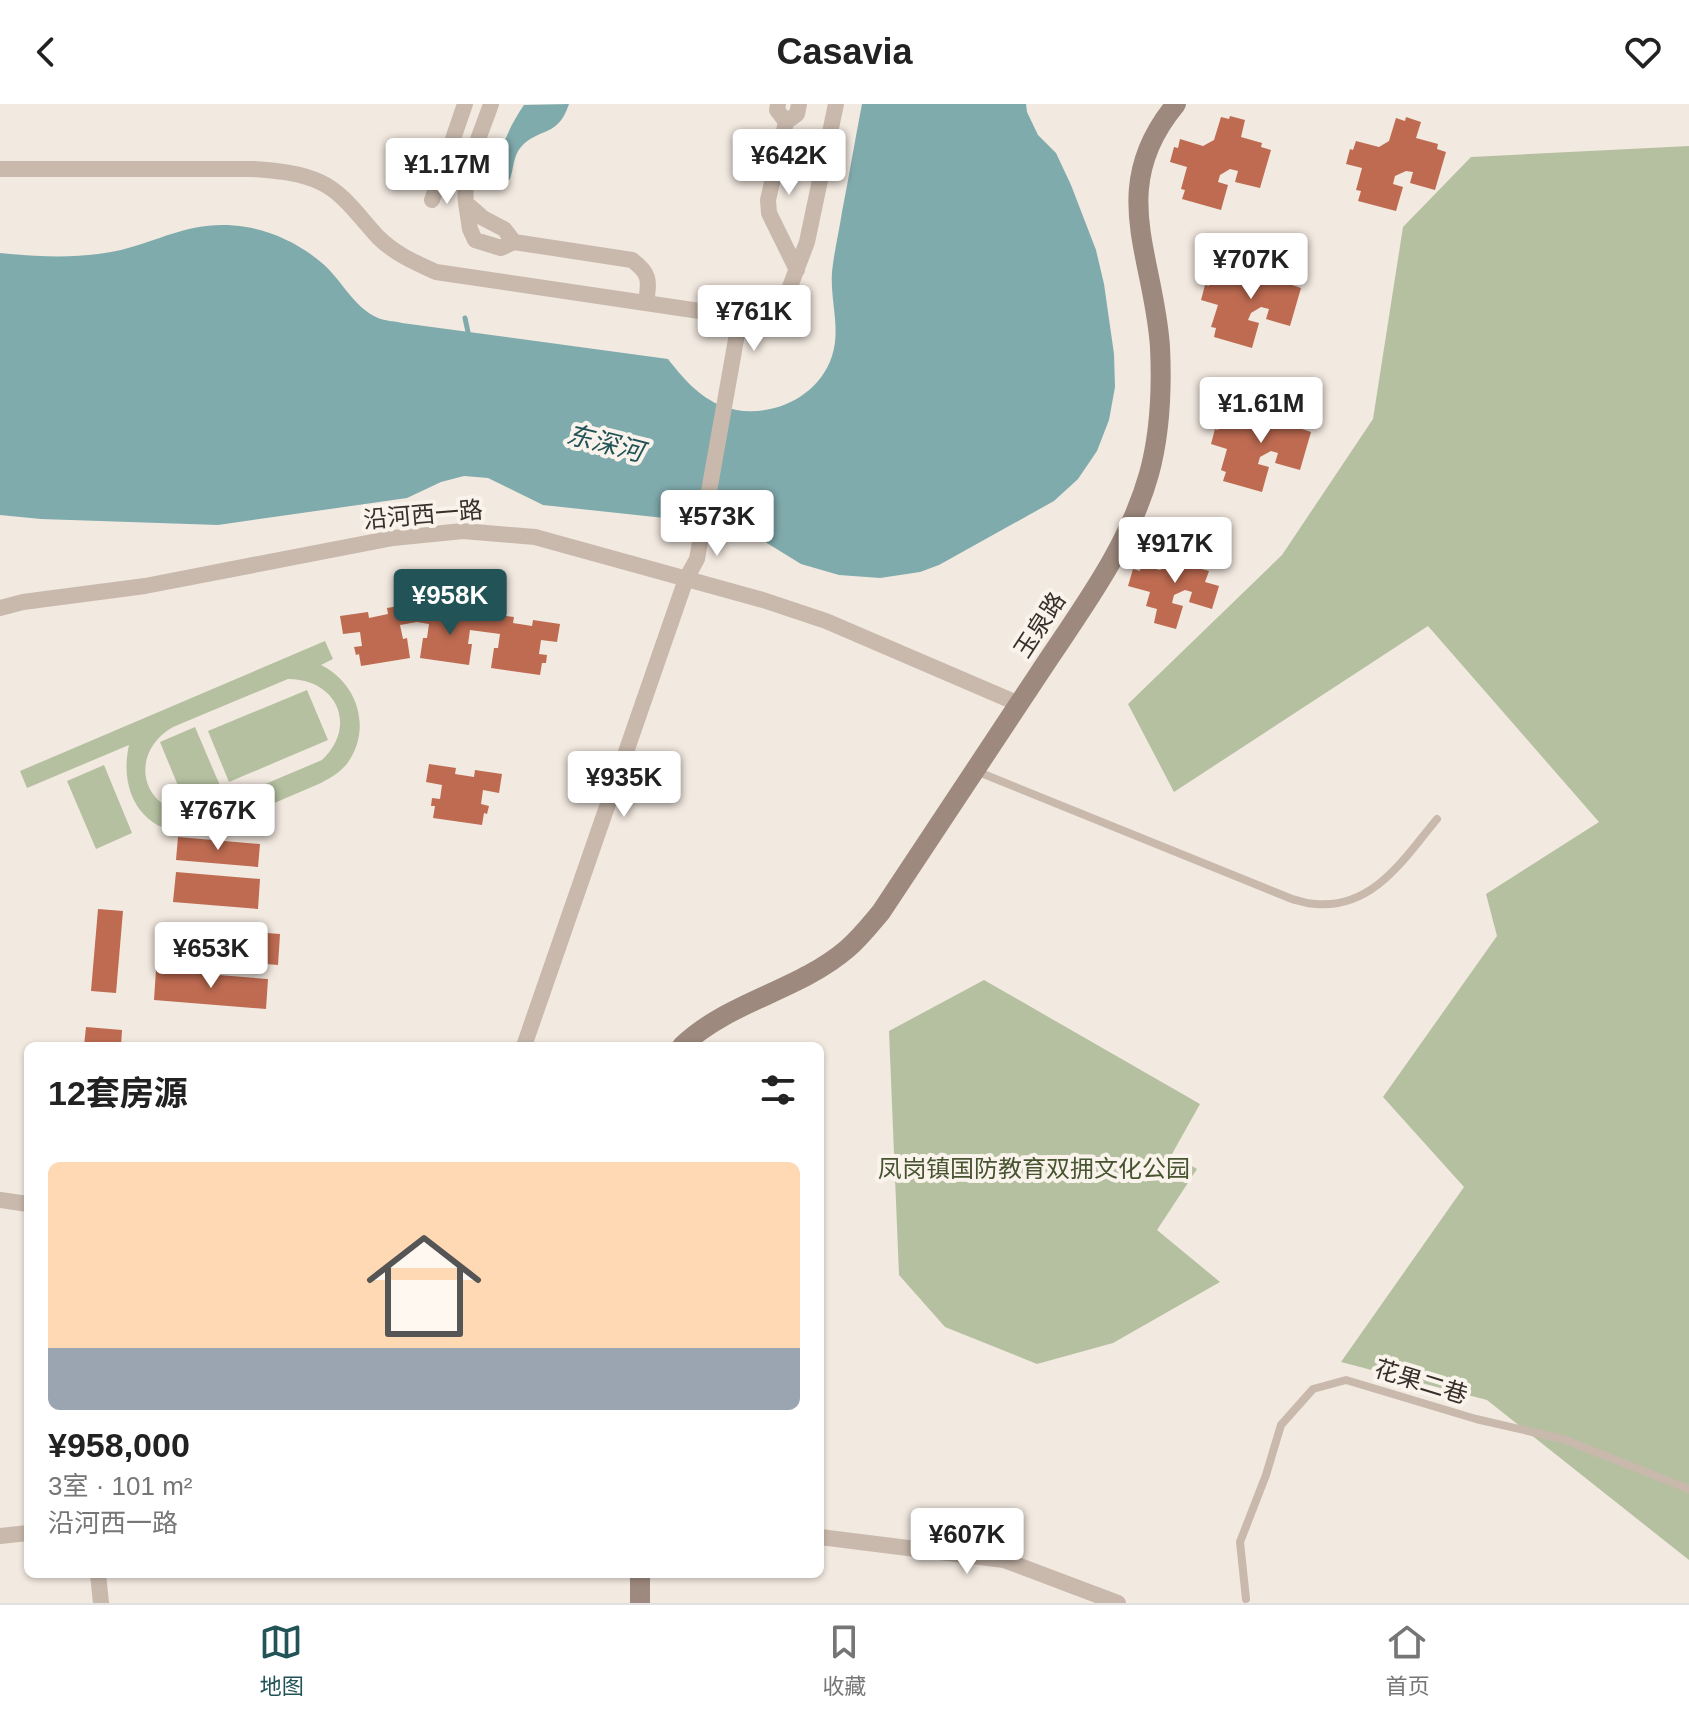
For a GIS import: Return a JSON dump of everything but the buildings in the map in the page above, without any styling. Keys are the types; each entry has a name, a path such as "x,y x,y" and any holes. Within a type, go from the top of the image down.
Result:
{"street":[{"path":"432,200 465,104"},
{"path":"491,104 466,178 466,203 483,218 504,229 514,242 632,260 643,268 649,282 646,303"},
{"path":"778,104 777,110 786,122"},
{"path":"797,270 769,213 768,200 786,122 797,114 799,104"},
{"path":"0,169 253,169 288,172 321,182 350,204 379,238 403,258 436,272 740,317 774,311 788,292 807,242 836,104"},
{"name":"玉泉路","path":"686,1042 717,1018 797,979 846,950 881,912 1121,546 1149,473 1159,402 1160,346 1137,203 1141,172 1152,139 1176,104"},
{"path":"525,1042 686,579 697,559 740,317"},
{"name":"沿河西一路","path":"0,608 23,602 145,586 393,538 463,531 535,537 763,600 826,621 1019,704"},
{"path":"0,1200 24,1203"},
{"path":"0,1536 24,1533"},
{"path":"824,1538 1004,1560 1118,1603"},
{"path":"98,1578 101,1603"},
{"path":"640,1578 640,1603"}],"lane":[{"path":"975,771 1292,899 1317,904 1342,903 1365,895 1385,881 1437,819"},
{"name":"花果二巷","path":"1246,1599 1240,1542 1281,1425 1313,1389 1346,1380 1476,1419 1563,1439 1689,1489"}],"green space":[{"path":"1689,146 1689,1560 1487,1400 1341,1362 1464,1187 1383,1097 1497,936 1486,894 1599,822 1428,626 1174,792 1128,704 1282,555 1373,419 1403,227 1471,157"},
{"path":"325,641 333,659 321,665 344,683 358,709 359,737 346,765 340,770 321,783 214,829 193,833 174,831 144,815 128,785 126,766 129,745 27,788 20,771","holes":["288,679 305,681 330,696 340,719 339,733 333,747 322,760 197,813 178,811 163,804 153,794 145,767 149,752 158,739 173,727"]},
{"path":"307,690 328,740 229,782 208,731"},
{"path":"195,727 224,795 188,810 160,742"},
{"path":"104,765 132,833 96,849 67,781"},
{"name":"凤岗镇国防教育双拥文化公园","path":"984,980 1200,1104 1172,1154 1197,1169 1157,1230 1220,1282 1113,1343 1037,1364 945,1327 899,1275 889,1031"}],"water":[{"path":"569,104 565,115 554,127 521,147 510,179 506,182 497,176 506,139 524,105"},
{"name":"东深河","path":"862,104 1026,104 1038,135 1056,153 1071,185 1096,250 1104,284 1114,354 1115,387 1109,420 1097,451 1078,479 1054,501 939,565 920,572 880,578 839,575 801,564 739,526 543,505 488,478 464,476 441,482 407,498 218,525 0,515 0,253 91,255 121,250 196,228 246,227 276,235 305,250 329,270 362,307 381,319 668,359 698,392 722,406 755,411 788,404 815,385 825,371 835,346 833,264"}],"waterway":[{"path":"465,318 466,336"}]}
